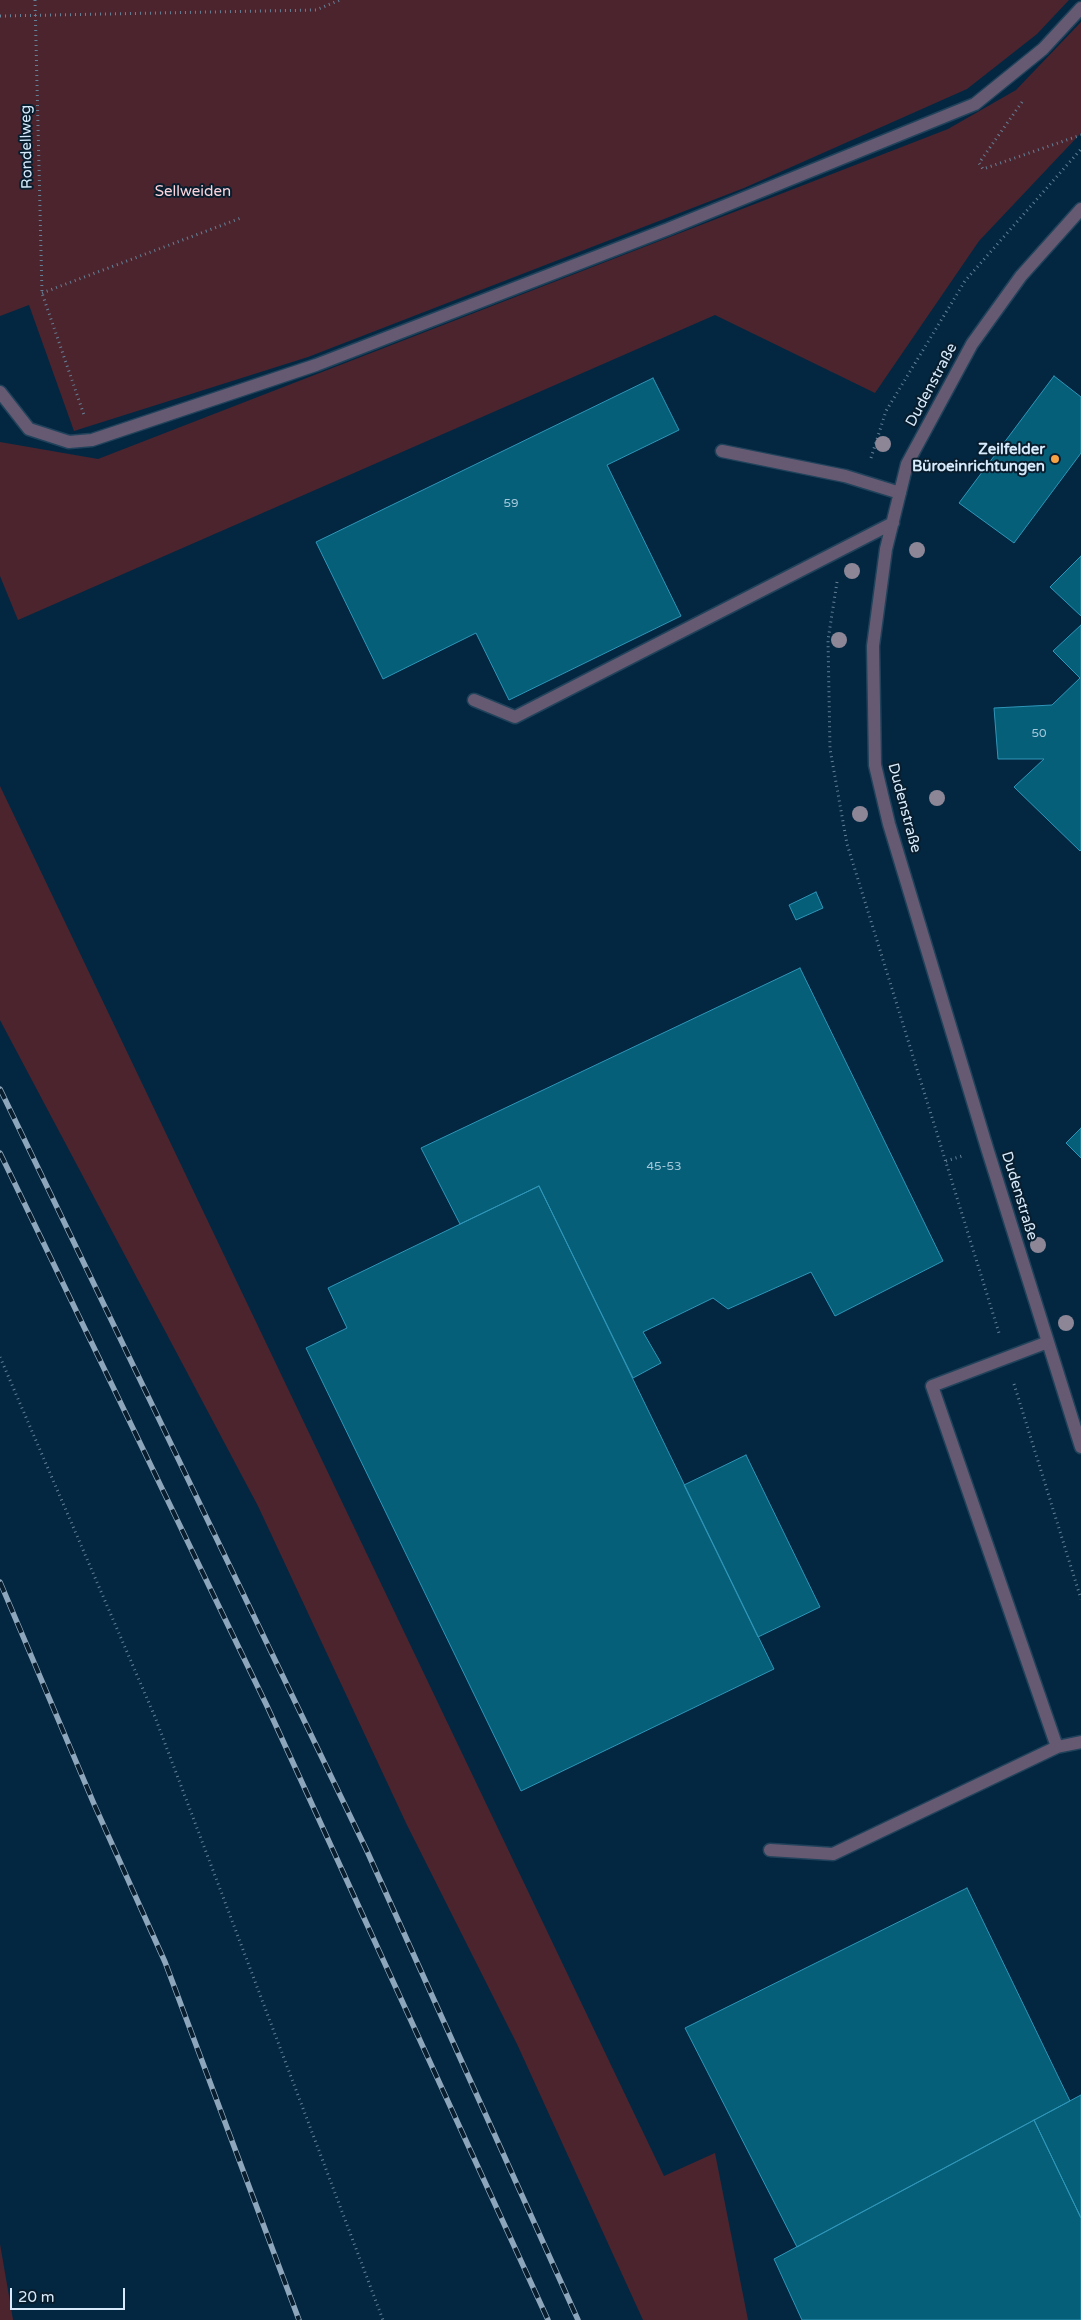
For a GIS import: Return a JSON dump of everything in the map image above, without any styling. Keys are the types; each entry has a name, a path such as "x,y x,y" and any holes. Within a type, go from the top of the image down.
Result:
{"street":[{"path":"0,392 29,429 69,442 92,440 316,365 668,229 974,104 1043,49 1081,8"},
{"name":"Dudenstraße","path":"1081,210 1021,276 972,344 907,464 886,549 873,646 875,765 889,824 987,1148 1081,1447"},
{"path":"722,451 863,481 900,493"},
{"path":"474,700 515,717 893,523"},
{"path":"1048,1342 932,1386 1057,1747"},
{"path":"770,1850 832,1854 1057,1747 1081,1742"}],"path":[{"name":"Rondellweg","path":"35,0 42,293 92,440"},
{"path":"0,16 316,10 340,0"},
{"path":"1024,99 979,163 983,169 1081,136"},
{"path":"863,481 886,410 965,281 1081,149"},
{"path":"42,293 241,218"},
{"path":"842,549 828,640 830,749 848,844 1081,1600"},
{"path":"0,1357 155,1717 383,2320"}],"green space":[{"name":"Sellweiden","path":"0,0 1069,0 1037,34 967,89 744,188 308,357 74,431 29,305 0,316"},
{"path":"1081,22 1081,133 979,241 875,393 715,315 18,620 0,576 0,442 98,459 948,129 1016,90"},
{"path":"0,786 664,2176 715,2153 748,2320 643,2320 517,2044 407,1825 258,1506 0,1020"},
{"path":"0,2244 9,2296 13,2320 0,2320"}],"building":[{"path":"1054,376 1081,397 1081,453 1014,543 959,503"},
{"path":"653,378 679,430 607,465 681,616 509,700 476,633 383,679 316,542"},
{"path":"1081,556 1081,616 1050,587"},
{"path":"1081,625 1080,851 1014,787 1044,759 998,759 994,708 1052,705 1080,678 1053,651"},
{"path":"816,892 823,908 796,920 789,905"},
{"path":"800,968 943,1261 835,1316 811,1272 728,1309 713,1298 643,1332 661,1363 633,1378 539,1186 460,1224 421,1148"},
{"path":"1081,1128 1081,1158 1066,1143"},
{"path":"539,1186 774,1669 521,1791 306,1348 347,1328 328,1288"},
{"path":"746,1455 820,1607 758,1637 684,1485"},
{"path":"967,1888 1070,2101 797,2247 685,2028"},
{"path":"1081,2095 1081,2218 1034,2120"},
{"path":"1034,2120 1081,2218 1081,2320 802,2320 774,2259"}],"railway":[{"path":"0,1089 367,1851 578,2320"},
{"path":"0,1153 267,1706 548,2320"},
{"path":"0,1582 94,1804 165,1962 299,2320"}],"place":[{"name":"Zeilfelder Büroeinrichtungen","path":"1055,459"}]}
